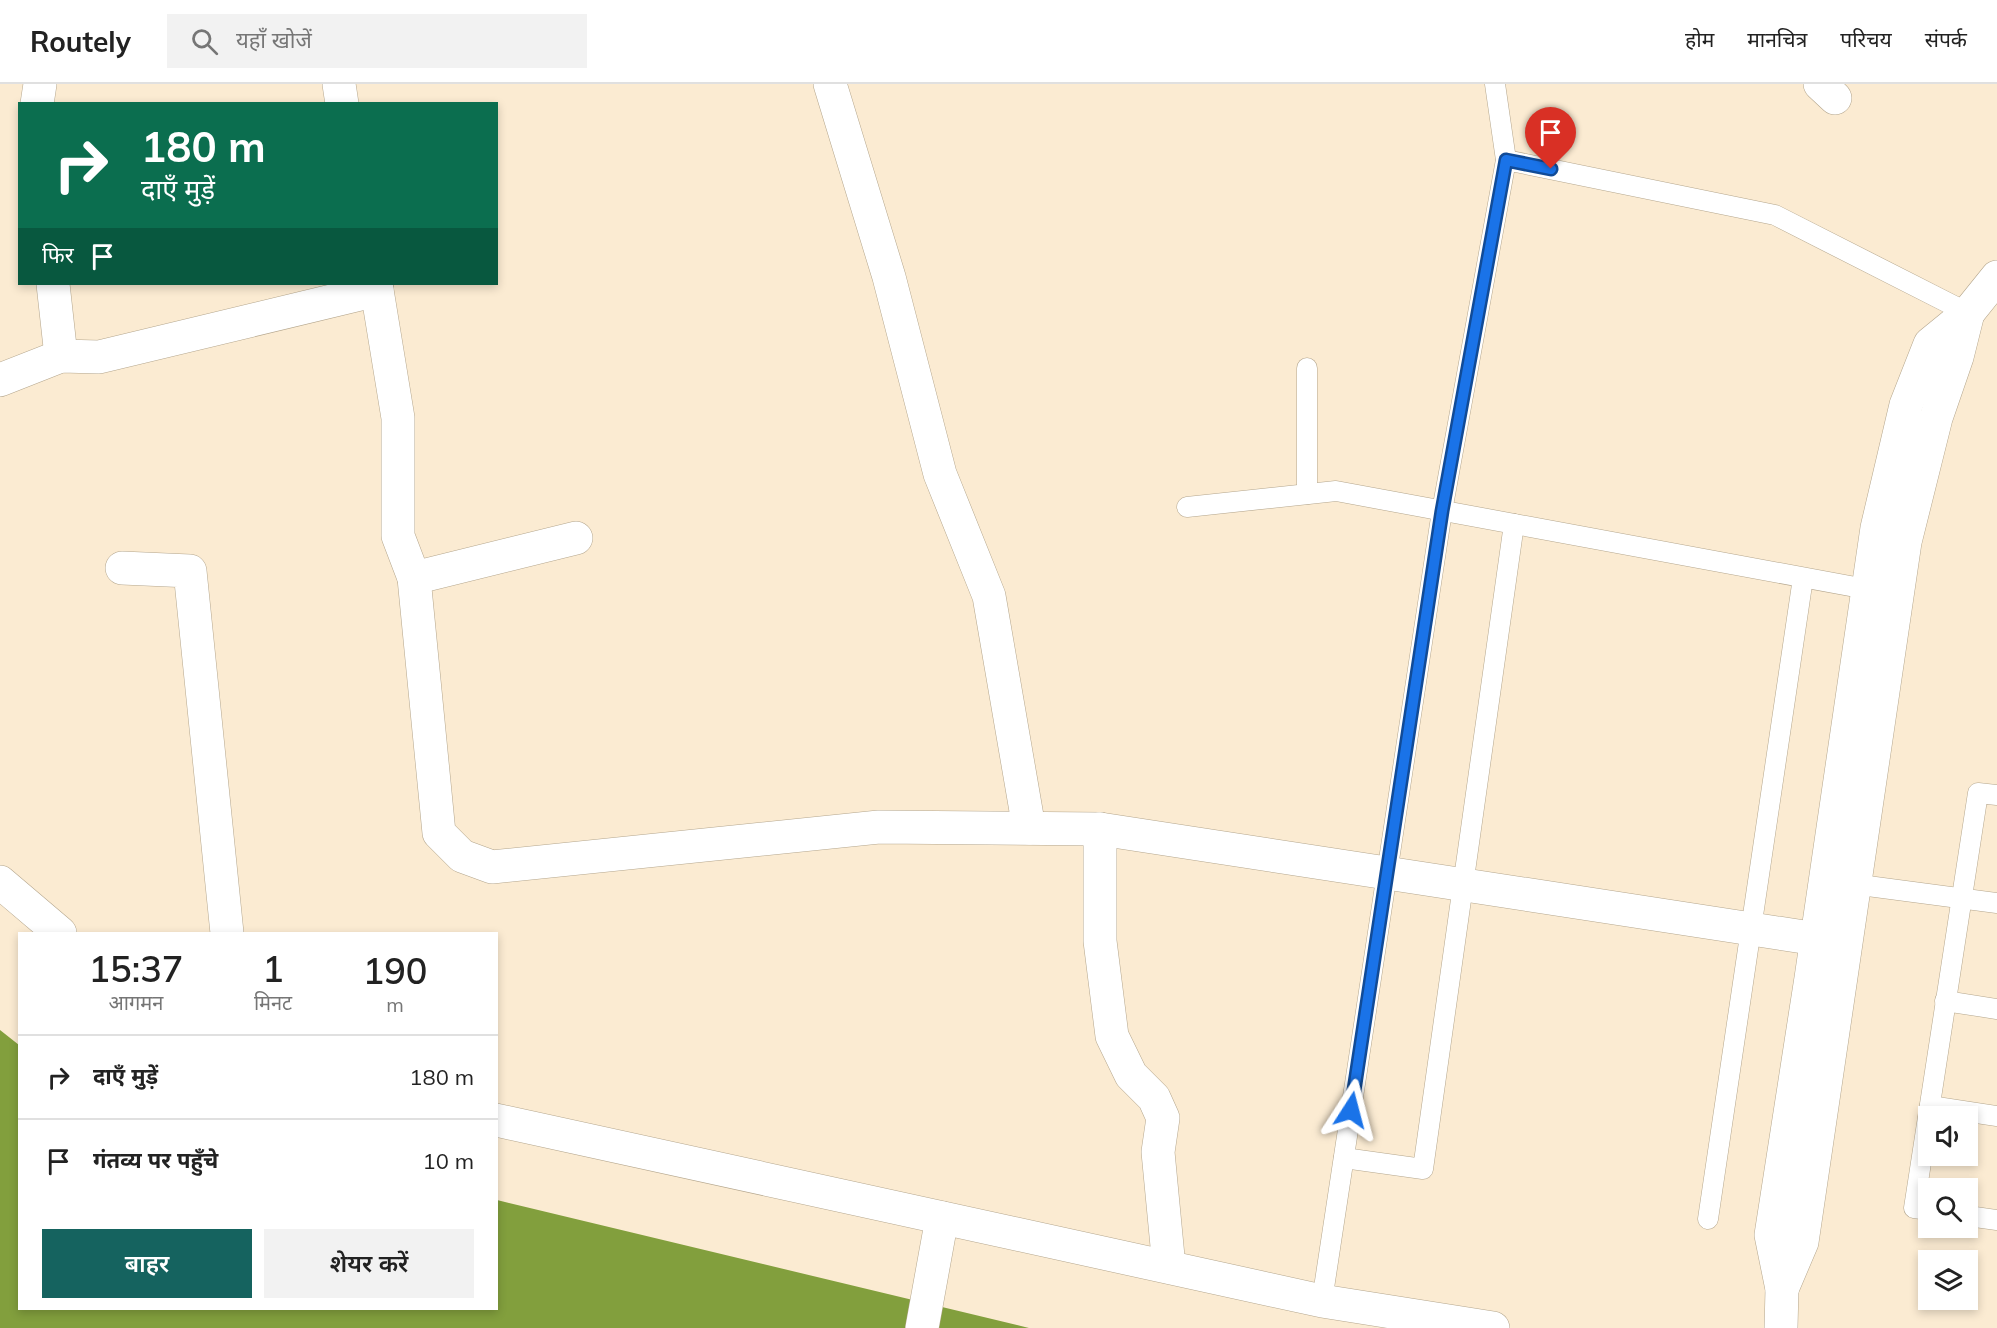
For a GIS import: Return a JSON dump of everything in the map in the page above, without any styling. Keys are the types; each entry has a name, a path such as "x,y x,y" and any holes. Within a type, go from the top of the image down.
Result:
{"street":[{"path":"37,102 40,84"},
{"path":"339,84 342,102"},
{"path":"830,84 889,278 940,474 988,596 1029,828"},
{"path":"1780,1328 1782,1289 1802,1242 1831,942 1882,593 1905,542 1936,418 1957,357 1968,313 1997,277"},
{"path":"53,285 62,356"},
{"path":"0,380 62,356 99,357 377,287 398,418 398,536 414,578 439,833 462,856 492,867 879,827 1100,829 1831,942"},
{"path":"414,578 576,538"},
{"path":"122,568 190,571 227,932"},
{"path":"1100,829 1100,941 1112,1036 1131,1075 1154,1098 1163,1118 1158,1152 1169,1267"},
{"path":"0,882 59,932"},
{"path":"498,1120 1322,1301 1493,1328"},
{"path":"922,1328 942,1218"}],"lane":[{"path":"1322,1301 1442,511 1506,160 1495,84"},
{"path":"1506,160 1775,215 1968,313"},
{"path":"1307,494 1308,368"},
{"path":"1187,507 1336,491 1882,593"},
{"path":"1344,1158 1423,1169 1514,524"},
{"path":"1708,1219 1803,578"},
{"path":"1929,1106 1978,793 1997,795"},
{"path":"1840,882 1997,903"},
{"path":"1945,1001 1997,1009"},
{"path":"1978,1113 1997,1116"},
{"path":"1918,1181 1914,1208 1918,1209"},
{"path":"1978,1217 1997,1220"}],"shaded area":[{"path":"0,1030 18,1044 18,1310 498,1310 498,1200 1029,1328 0,1328"}],"route":[{"path":"1351,1110 1442,511 1506,160 1551,169"}]}
